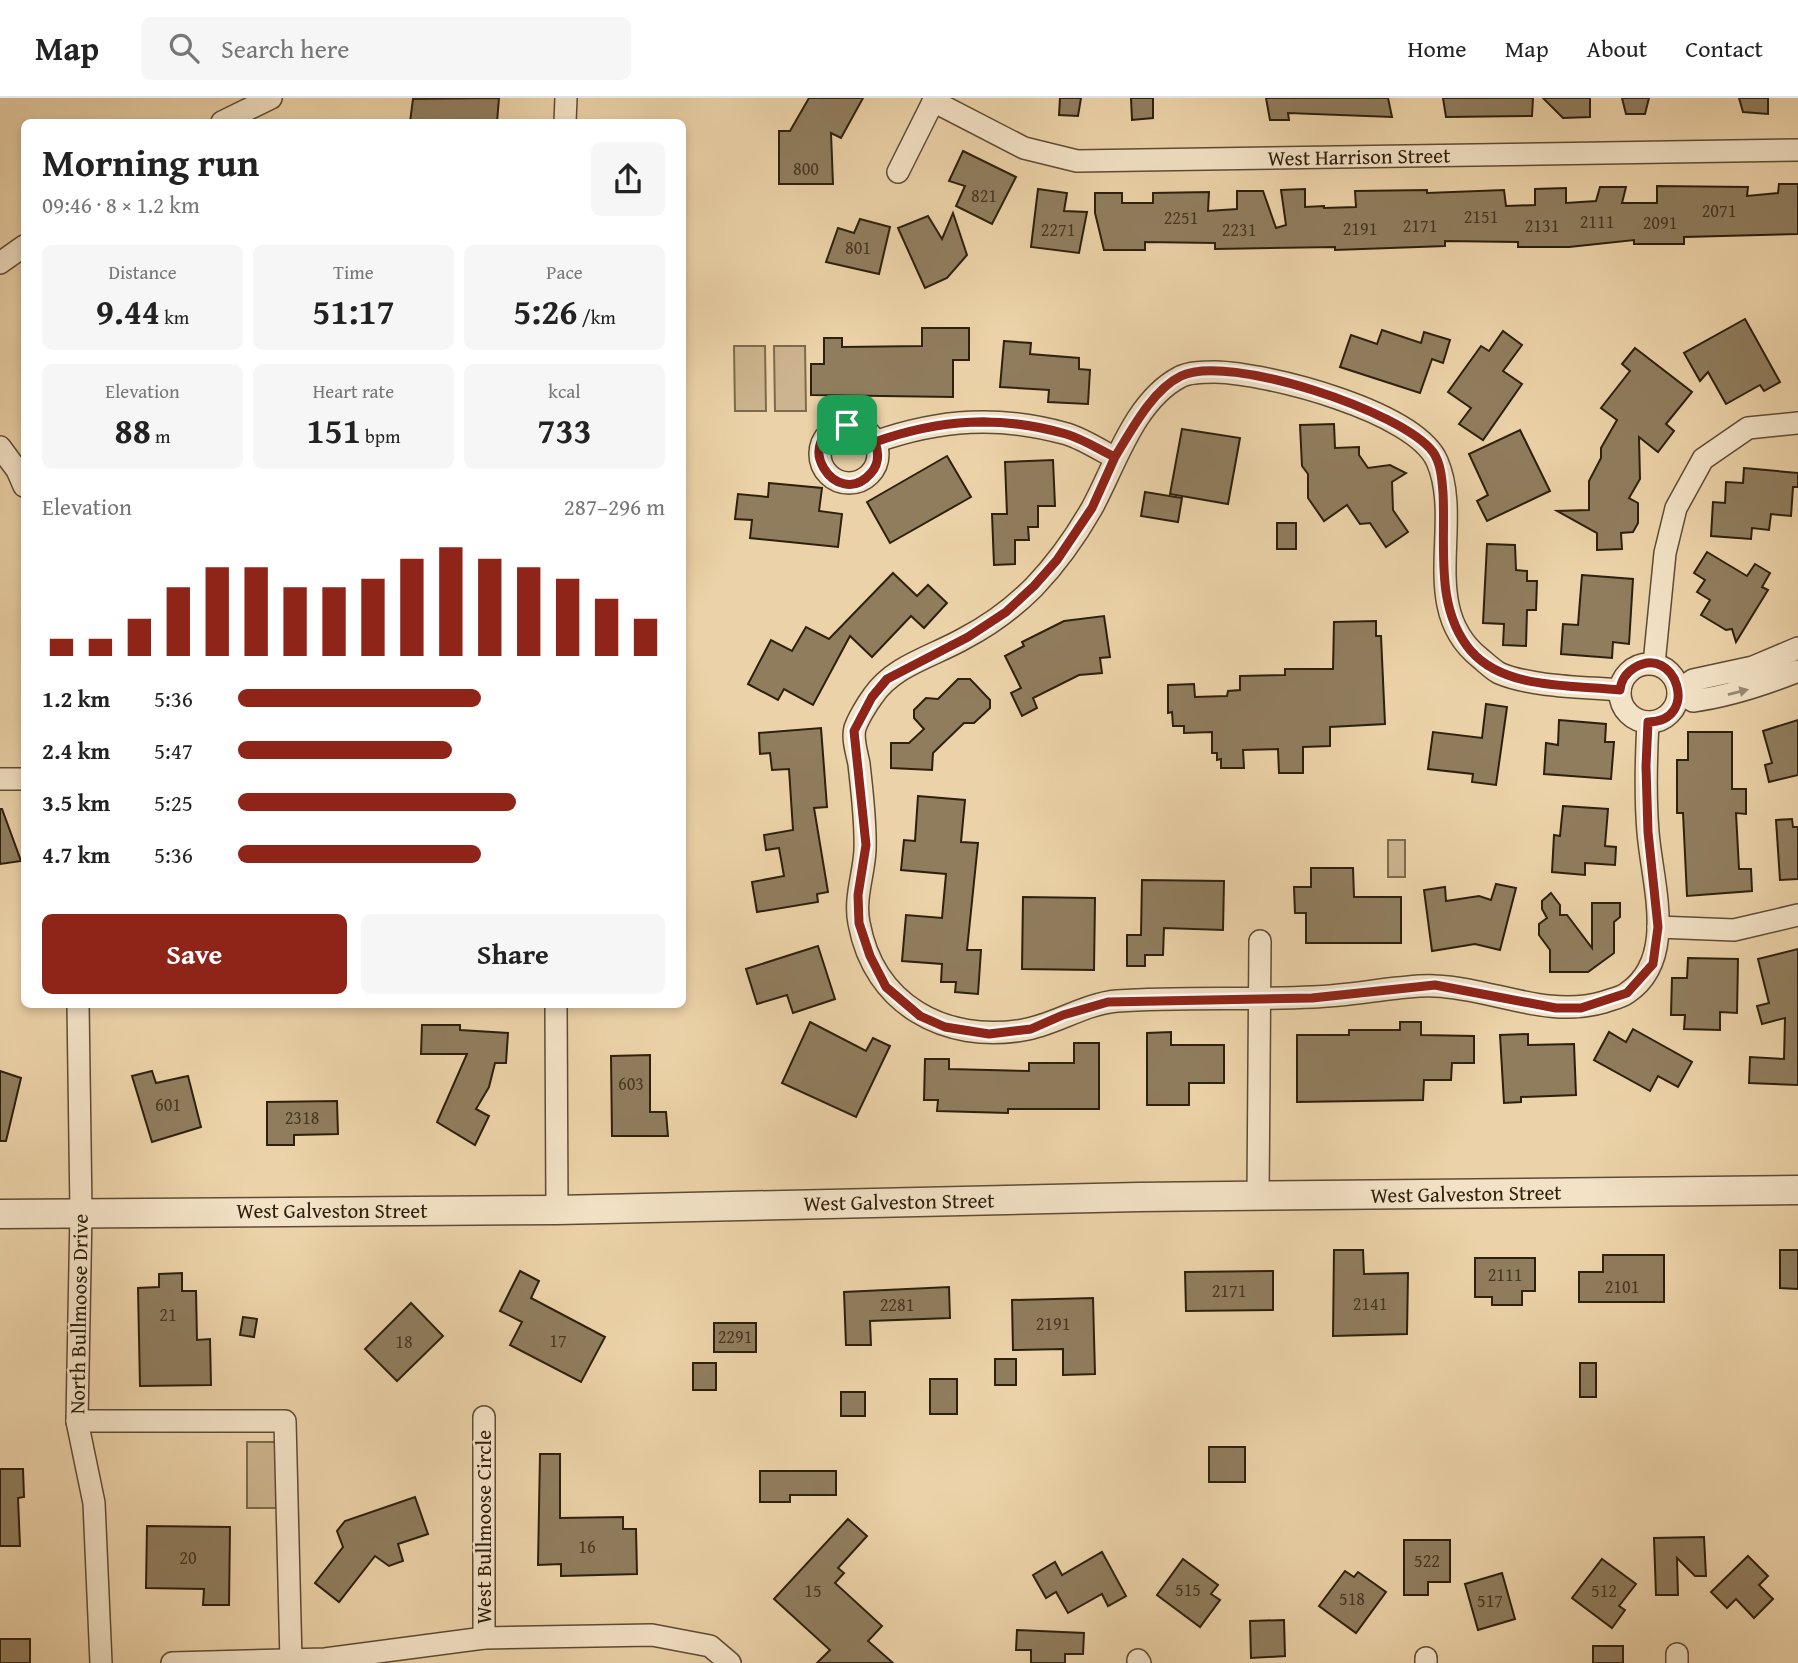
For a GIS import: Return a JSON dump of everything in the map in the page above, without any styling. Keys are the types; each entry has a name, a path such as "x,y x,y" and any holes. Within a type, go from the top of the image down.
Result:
{"street":[{"path":"228,119 271,98"},
{"path":"565,119 566,98"},
{"path":"898,172 934,100"},
{"name":"West Harrison Street","path":"934,100 1024,148 1077,161 1798,150"},
{"path":"0,263 21,248"},
{"path":"1620,690 1532,681 1499,673 1472,652 1453,625 1446,596 1442,476 1433,452 1412,435 1380,416 1337,397 1280,380 1240,373 1194,373 1182,376 1151,401 1115,457 1092,508 1057,560 1034,586 1006,612 968,637 887,679 872,697 854,731 866,845 858,895 859,923 870,956 886,987 920,1016 945,1027 989,1034 1031,1029 1063,1015 1108,1002 1312,998 1435,985 1556,1008 1581,1008 1627,993 1653,964 1658,927 1648,832 1648,722"},
{"path":"875,442 908,430 960,421 1005,422 1068,435 1115,457"},
{"path":"1654,664 1665,553 1673,519 1676,508 1703,459 1748,428 1798,423"},
{"path":"0,447 21,479"},
{"path":"1679,690 1693,680 1754,667 1798,648"},
{"path":"1654,664 1666,668 1673,675 1679,690 1677,704 1672,712 1664,719 1648,722 1635,719 1628,713 1622,705 1620,690 1630,670 1654,664"},
{"path":"1679,690 1693,701 1714,698 1758,687 1798,671"},
{"path":"0,779 21,779"},
{"path":"1658,927 1734,930 1798,915"},
{"path":"1258,1197 1260,941"},
{"name":"North Bullmoose Drive","path":"78,1008 81,1212 77,1421 94,1503 101,1663"},
{"path":"556,1008 557,1210"},
{"name":"West Galveston Street","path":"0,1214 557,1210 1139,1197 1798,1190"},
{"name":"West Bullmoose Circle","path":"484,1417 484,1637"},
{"path":"77,1421 285,1421 291,1661"},
{"path":"172,1663 325,1659 484,1637 652,1635 710,1646 730,1663"}],"shaded area":[{"path":"734,346 765,346 766,411 735,411"},
{"path":"774,346 805,346 806,411 775,411"},
{"path":"1388,840 1405,840 1405,877 1388,877"},
{"path":"247,1442 276,1442 276,1508 247,1508"}],"building":[{"path":"499,98 497,119 410,119 413,99"},
{"path":"809,98 863,98 841,138 831,133 833,184 779,184 779,131 790,131"},
{"path":"1060,98 1081,98 1078,116 1059,115"},
{"path":"1131,98 1153,98 1153,118 1132,120"},
{"path":"1266,98 1388,98 1392,117 1288,113 1289,120 1270,120"},
{"path":"1443,98 1533,98 1532,116 1446,117"},
{"path":"1543,98 1590,98 1590,117 1563,118"},
{"path":"1622,98 1649,98 1645,114 1626,114"},
{"path":"1739,98 1768,98 1768,114 1743,112"},
{"path":"963,151 1016,177 992,224 956,206 965,186 949,181"},
{"path":"1779,184 1798,184 1798,234 1684,237 1684,244 1634,244 1634,240 1569,247 1518,247 1518,242 1445,241 1445,246 1335,250 1335,247 1215,249 1215,243 1145,242 1145,250 1104,250 1095,213 1095,193 1122,193 1122,203 1153,203 1153,193 1209,192 1208,211 1237,209 1237,191 1263,191 1276,228 1286,225 1281,190 1305,189 1305,207 1324,208 1356,207 1355,191 1427,190 1427,193 1504,190 1506,206 1535,205 1535,189 1566,188 1566,203 1596,201 1600,187 1626,187 1622,203 1657,203 1657,186 1748,187 1747,196 1778,193"},
{"path":"1038,189 1067,193 1064,211 1087,212 1079,253 1031,247"},
{"path":"953,213 967,255 947,278 925,288 898,228 928,216 942,239"},
{"path":"860,219 890,227 879,274 826,262 838,228 854,233"},
{"path":"1745,319 1780,382 1764,391 1760,385 1726,404 1708,372 1700,381 1684,353"},
{"path":"922,328 969,328 969,360 953,360 953,397 811,395 811,364 824,364 824,338 842,338 842,347 922,346"},
{"path":"1382,330 1421,343 1424,332 1450,340 1443,363 1432,359 1420,393 1340,367 1351,335 1377,344"},
{"path":"1503,331 1522,345 1503,371 1522,384 1483,440 1459,424 1471,408 1448,392 1481,346 1489,351"},
{"path":"1004,341 1031,343 1030,354 1079,358 1079,369 1090,370 1088,404 1048,402 1049,390 1000,387"},
{"path":"1635,348 1692,392 1666,424 1674,431 1658,452 1639,437 1640,479 1629,498 1638,503 1638,523 1633,532 1621,533 1622,549 1597,550 1597,533 1557,511 1589,510 1589,481 1601,458 1601,448 1617,420 1601,408 1630,371 1622,364"},
{"path":"1334,424 1335,448 1359,447 1359,455 1368,468 1390,465 1406,473 1392,482 1393,510 1408,532 1386,547 1370,523 1360,524 1347,505 1324,521 1308,498 1308,474 1302,466 1300,425"},
{"path":"1182,429 1240,438 1228,504 1170,494"},
{"path":"1520,430 1550,491 1487,521 1477,501 1488,495 1469,454"},
{"path":"947,456 971,497 890,543 867,502"},
{"path":"1053,460 1055,506 1038,506 1038,527 1028,527 1029,540 1015,540 1015,564 994,565 992,514 1007,514 1005,462"},
{"path":"1744,468 1798,473 1798,487 1793,487 1791,516 1771,514 1769,530 1752,528 1751,539 1711,536 1713,502 1725,503 1726,482 1743,483"},
{"path":"769,483 822,488 819,511 842,514 838,547 750,538 752,520 735,519 738,494 768,497"},
{"path":"1145,492 1182,498 1178,522 1141,516"},
{"path":"1277,523 1296,523 1296,549 1277,549"},
{"path":"1487,544 1515,545 1516,570 1527,571 1527,581 1537,581 1536,610 1527,610 1526,646 1503,645 1504,624 1483,623"},
{"path":"1707,552 1747,576 1755,564 1770,573 1762,587 1768,590 1736,642 1732,629 1726,630 1701,615 1710,600 1697,592 1705,580 1694,573"},
{"path":"893,573 917,596 928,585 947,603 924,628 911,616 872,657 850,636 813,705 784,689 778,700 748,684 771,640 792,651 806,627 829,639"},
{"path":"1582,575 1633,579 1629,644 1613,642 1612,658 1561,654 1563,624 1578,625"},
{"path":"1104,616 1110,657 1100,658 1102,673 1079,675 1033,698 1037,708 1022,716 1011,693 1021,688 1005,656 1024,646 1022,642 1064,621"},
{"path":"1376,621 1376,636 1381,636 1385,724 1330,727 1330,746 1303,747 1303,773 1279,773 1278,749 1243,750 1244,768 1221,768 1221,759 1217,760 1217,753 1212,753 1212,732 1184,733 1184,726 1173,726 1172,712 1168,713 1168,685 1194,684 1195,697 1227,696 1228,691 1240,690 1240,676 1285,675 1285,669 1333,669 1334,622"},
{"path":"958,679 970,679 990,700 990,708 974,723 964,723 933,753 932,770 891,768 891,743 909,743 924,729 914,718 914,710 926,698 938,699"},
{"path":"1486,704 1507,707 1496,785 1472,782 1473,774 1428,769 1433,732 1482,738"},
{"path":"1559,720 1606,724 1605,742 1614,742 1611,779 1544,774 1546,743 1558,745"},
{"path":"1798,720 1798,775 1769,782 1765,765 1772,763 1763,731"},
{"path":"821,728 827,807 814,808 828,892 817,894 818,902 757,912 752,882 784,876 779,848 766,850 764,835 793,830 789,769 772,770 770,753 760,754 759,733"},
{"path":"1688,732 1732,732 1732,789 1746,789 1746,814 1736,813 1739,869 1751,869 1752,891 1687,896 1683,813 1677,813 1677,760 1688,760"},
{"path":"918,796 965,800 961,842 978,843 967,950 981,950 978,994 955,992 956,982 941,982 942,964 902,961 906,915 942,918 946,874 901,870 904,840 915,841"},
{"path":"1563,806 1608,809 1605,846 1616,847 1615,865 1585,863 1585,875 1552,872 1554,835 1560,836"},
{"path":"2,809 21,861 0,864"},
{"path":"1792,819 1793,827 1798,827 1798,879 1780,880 1776,820"},
{"path":"1311,868 1353,868 1354,897 1401,897 1401,943 1306,943 1306,913 1295,913 1294,887 1311,887"},
{"path":"1142,880 1224,881 1223,930 1164,928 1163,955 1145,955 1145,966 1127,966 1127,935 1141,935"},
{"path":"1496,884 1516,888 1500,950 1475,944 1432,951 1424,890 1445,887 1446,901 1479,896 1491,900"},
{"path":"1551,893 1560,905 1560,915 1567,915 1592,948 1592,903 1620,903 1620,917 1614,922 1614,953 1588,972 1550,972 1550,950 1539,935 1539,924 1547,918 1542,909 1542,901"},
{"path":"1023,897 1095,898 1094,970 1022,969"},
{"path":"818,946 835,999 793,1013 787,995 757,1004 746,969"},
{"path":"1798,949 1798,1085 1749,1083 1750,1057 1784,1059 1785,1018 1762,1024 1757,1006 1769,1003 1758,959"},
{"path":"1688,958 1738,959 1737,1013 1720,1012 1720,1030 1684,1029 1685,1015 1671,1015 1672,978 1687,978"},
{"path":"810,1022 866,1051 873,1038 890,1046 856,1117 782,1083"},
{"path":"1400,1022 1421,1022 1421,1035 1474,1036 1474,1063 1452,1063 1451,1080 1424,1080 1423,1100 1297,1102 1297,1035 1349,1035 1349,1030 1400,1030"},
{"path":"422,1025 460,1025 460,1030 508,1033 506,1063 495,1063 489,1087 476,1109 489,1116 475,1145 437,1122 467,1054 421,1054"},
{"path":"1633,1029 1692,1062 1678,1087 1658,1076 1650,1091 1594,1060 1609,1032 1626,1042"},
{"path":"1171,1032 1171,1045 1224,1045 1224,1083 1189,1083 1189,1105 1147,1105 1147,1033"},
{"path":"1528,1034 1528,1045 1574,1044 1576,1095 1521,1097 1521,1102 1504,1103 1500,1035"},
{"path":"1074,1043 1099,1043 1099,1109 1008,1109 1008,1113 937,1111 938,1100 924,1100 925,1059 949,1059 949,1069 1029,1071 1029,1063 1074,1063"},
{"path":"650,1055 650,1112 666,1112 668,1136 612,1136 611,1056"},
{"path":"0,1071 21,1078 6,1141 0,1141"},
{"path":"152,1071 156,1083 188,1076 201,1127 152,1142 132,1076"},
{"path":"337,1101 338,1134 294,1135 294,1145 267,1145 267,1102"},
{"path":"1334,1250 1363,1250 1364,1274 1408,1273 1407,1334 1333,1336"},
{"path":"1780,1250 1798,1250 1798,1289 1780,1288"},
{"path":"1603,1255 1664,1255 1664,1302 1579,1302 1579,1272 1603,1272"},
{"path":"1475,1258 1535,1258 1535,1291 1522,1291 1522,1305 1492,1305 1492,1297 1475,1297"},
{"path":"520,1271 539,1281 531,1298 605,1337 581,1382 510,1345 522,1322 500,1311"},
{"path":"1273,1271 1273,1310 1186,1311 1185,1272"},
{"path":"182,1273 182,1291 196,1291 197,1340 210,1339 211,1385 140,1386 138,1288 159,1287 159,1274"},
{"path":"949,1287 950,1318 870,1321 871,1345 846,1345 844,1292"},
{"path":"1093,1298 1095,1374 1063,1375 1063,1349 1013,1350 1012,1300"},
{"path":"411,1303 443,1336 397,1381 365,1349"},
{"path":"243,1317 257,1319 254,1337 240,1335"},
{"path":"714,1323 756,1323 756,1352 714,1352"},
{"path":"995,1359 1016,1359 1016,1385 995,1385"},
{"path":"693,1363 716,1363 716,1390 693,1390"},
{"path":"1580,1363 1596,1363 1596,1397 1580,1397"},
{"path":"930,1379 957,1379 957,1414 930,1414"},
{"path":"841,1392 865,1392 865,1416 841,1416"},
{"path":"1209,1447 1245,1447 1245,1482 1209,1482"},
{"path":"540,1454 560,1454 560,1518 623,1517 623,1529 636,1529 637,1574 561,1576 561,1564 538,1565"},
{"path":"0,1469 23,1469 24,1497 18,1498 20,1546 0,1546"},
{"path":"760,1471 836,1471 836,1495 790,1495 790,1502 760,1502"},
{"path":"415,1497 428,1534 398,1544 403,1561 389,1566 375,1556 339,1602 315,1583 343,1547 337,1531 345,1521"},
{"path":"848,1519 867,1536 838,1568 844,1573 835,1583 882,1626 868,1641 893,1663 817,1663 830,1650 774,1599"},
{"path":"147,1526 230,1527 229,1605 203,1605 204,1589 146,1588"},
{"path":"1704,1537 1706,1576 1695,1576 1677,1558 1678,1595 1656,1595 1654,1538"},
{"path":"1404,1540 1450,1540 1450,1582 1428,1582 1428,1595 1404,1595"},
{"path":"1102,1552 1126,1596 1108,1606 1102,1594 1068,1613 1056,1592 1046,1598 1033,1575 1055,1562 1062,1575"},
{"path":"1748,1556 1768,1576 1759,1585 1773,1599 1754,1618 1736,1599 1727,1608 1711,1592"},
{"path":"1183,1559 1218,1585 1211,1594 1220,1600 1200,1627 1157,1595"},
{"path":"1602,1559 1636,1584 1619,1606 1625,1610 1612,1628 1572,1598"},
{"path":"1345,1571 1354,1577 1358,1572 1386,1592 1356,1633 1319,1606"},
{"path":"1502,1573 1515,1619 1478,1630 1465,1584"},
{"path":"1284,1620 1285,1656 1251,1658 1250,1621"},
{"path":"1017,1630 1084,1633 1083,1654 1065,1654 1065,1663 1031,1663 1031,1650 1016,1650"},
{"path":"0,1639 30,1639 30,1663 0,1663"},
{"path":"1593,1646 1623,1646 1623,1663 1593,1663"}],"route":[{"path":"847,425 838,426 823,439 819,457 827,474 844,483 863,480 871,474 878,455 875,442 908,430 960,421 1005,422 1068,435 1115,457 1151,401 1182,376 1206,372 1240,373 1280,380 1337,397 1380,416 1412,435 1433,452 1442,476 1446,596 1453,625 1472,652 1499,673 1532,681 1620,690 1630,670 1657,664 1666,668 1678,684 1677,704 1672,712 1664,719 1648,722 1648,832 1658,927 1653,964 1627,993 1581,1008 1556,1008 1435,985 1312,998 1108,1002 1063,1015 1031,1029 989,1034 945,1027 920,1016 886,987 870,956 859,923 858,895 866,845 854,731 872,697 887,679 968,637 1006,612 1034,586 1057,560 1092,508 1115,457 1068,435 1005,422 960,421 908,430 875,442 865,430 847,425"}]}
